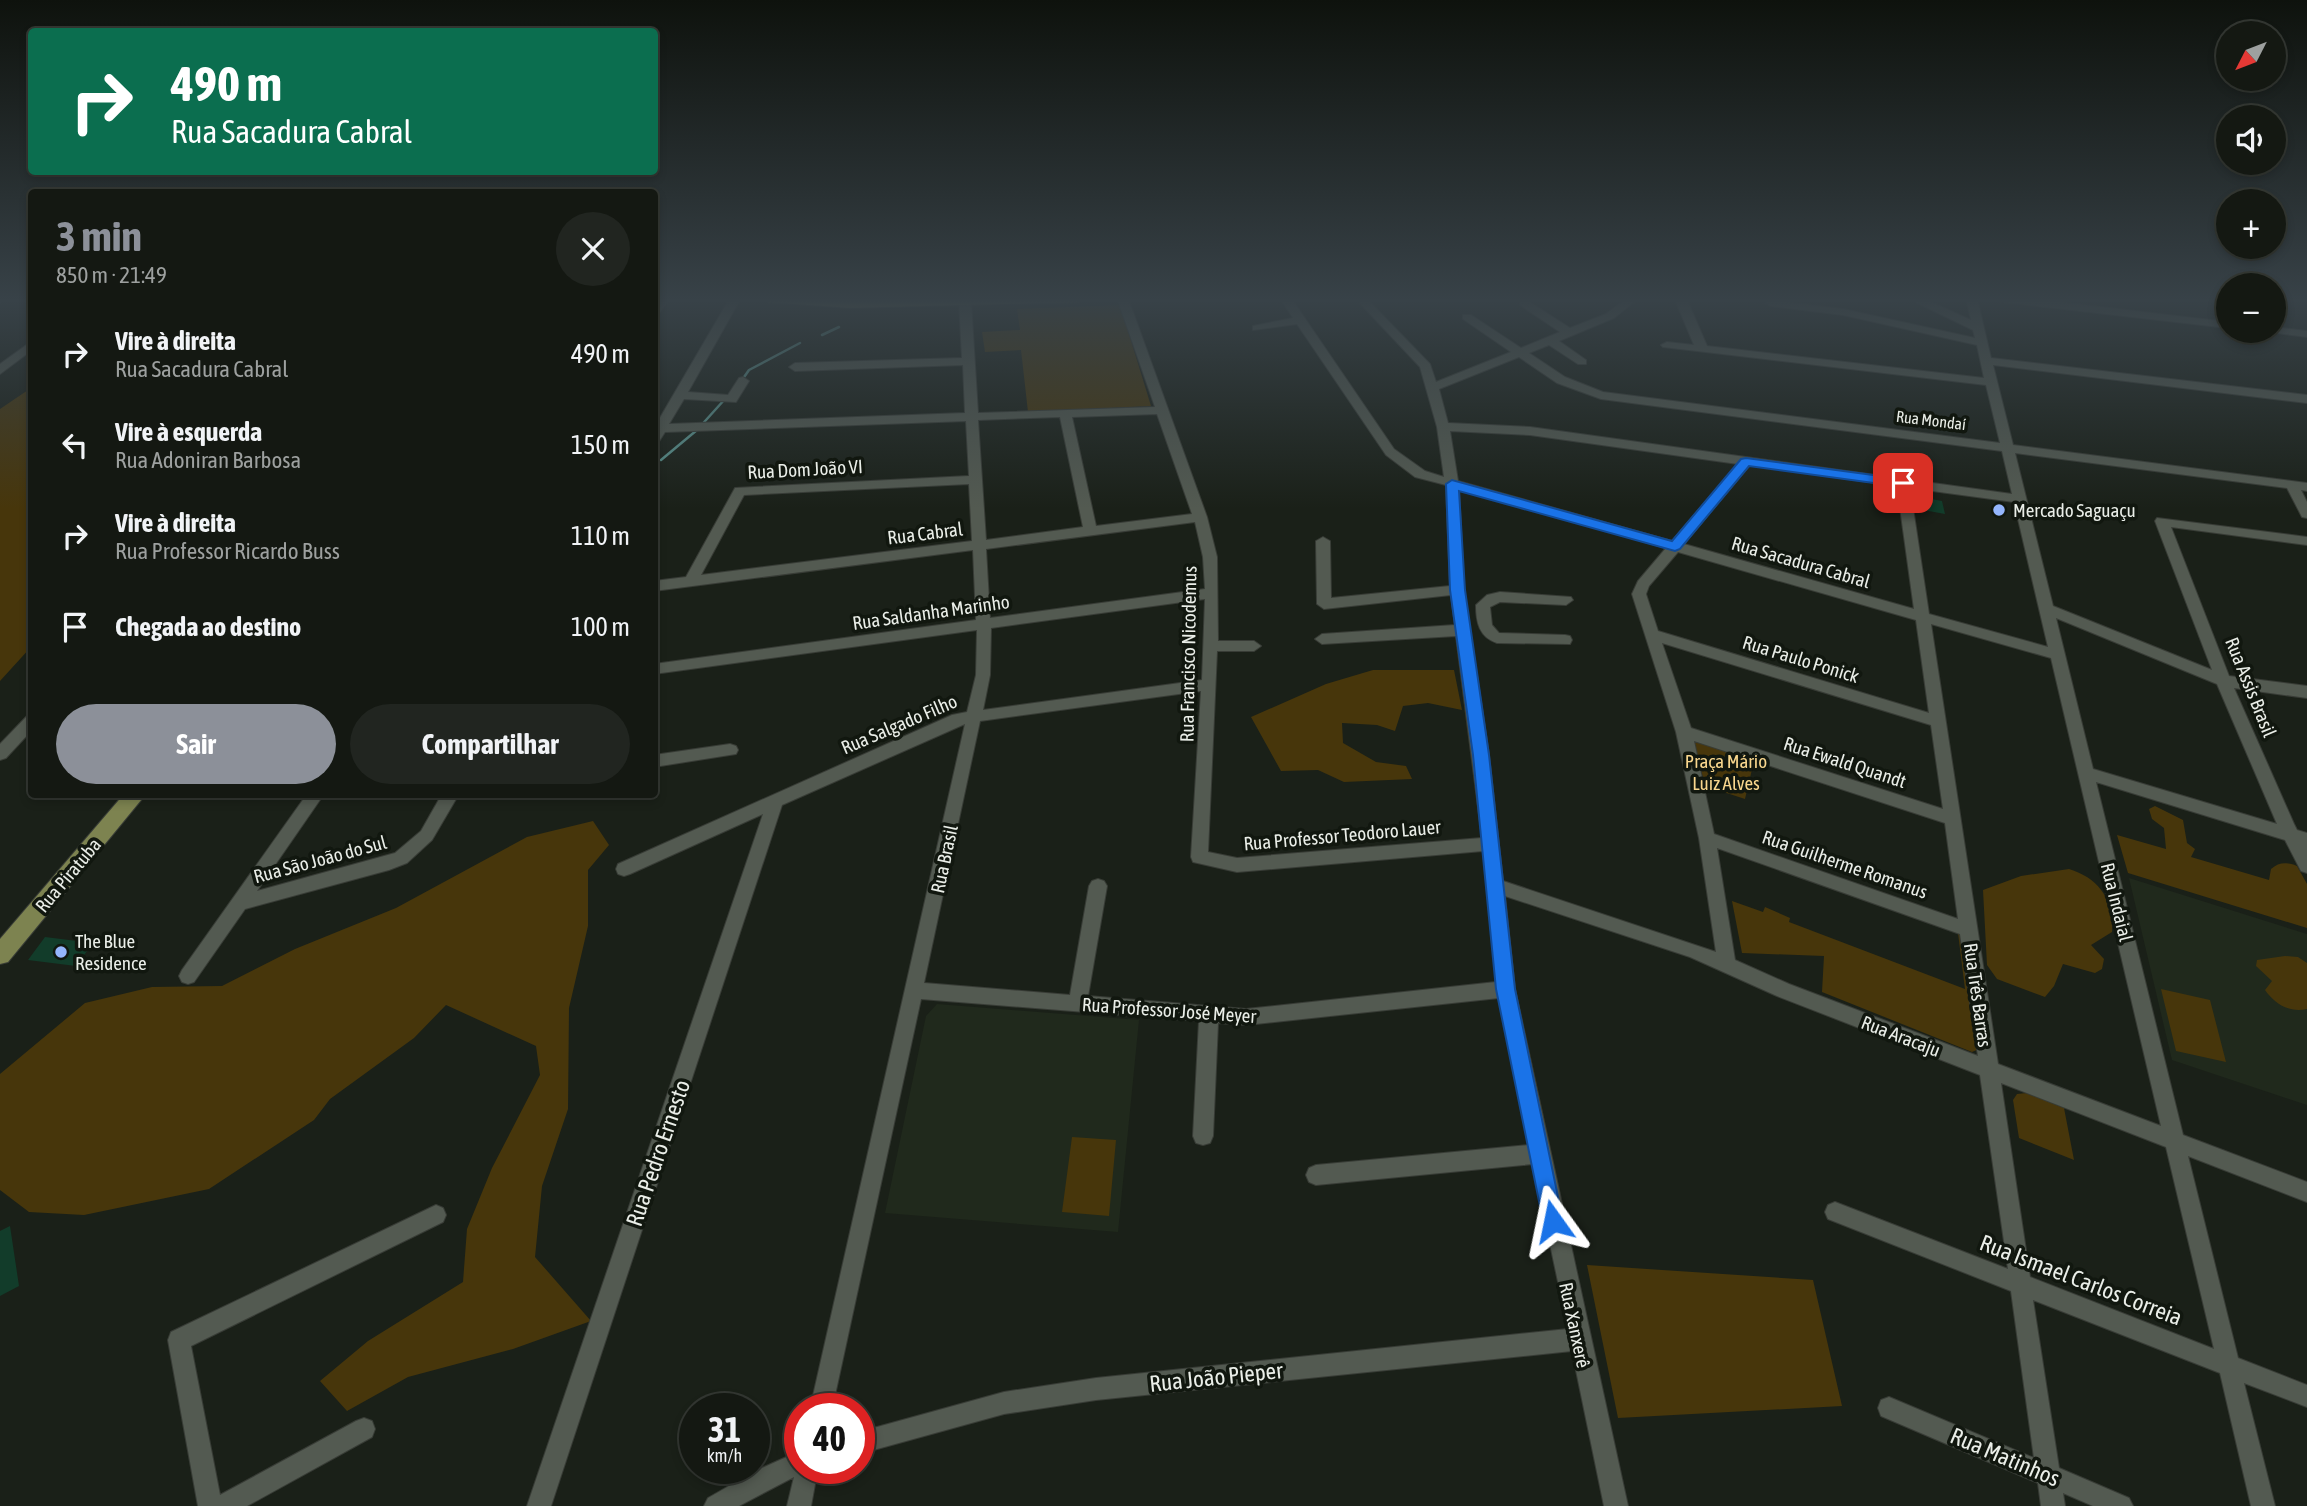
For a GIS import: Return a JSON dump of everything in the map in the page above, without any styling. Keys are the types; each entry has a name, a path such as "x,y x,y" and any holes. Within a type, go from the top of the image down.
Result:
{"main road":[{"name":"Rua Piratuba","path":"0,955 133,798"}],"street":[{"path":"658,434 695,368"},
{"name":"Rua Brasil","path":"825,1393 983,675 984,625 969,368"},
{"name":"Rua Francisco Nicodemus","path":"1147,368 1200,517 1210,557 1212,593 1209,684 1199,858"},
{"name":"Rua Sacadura Cabral","path":"1333,368 1395,458 1420,474 2057,655"},
{"name":"Rua Xanxerê","path":"1426,368 1434,387 1452,484 1457,590 1481,755 1488,844 1506,989 1578,1339 1616,1506"},
{"path":"1434,387 1481,368"},
{"name":"Rua Mondaí","path":"1543,368 1561,380 1601,394 2307,486"},
{"path":"1871,368 1991,382"},
{"name":"Rua Indaial","path":"1988,368 2263,1506"},
{"path":"2047,368 2307,399"},
{"path":"680,395 732,399 743,381"},
{"path":"658,434 700,427 1162,410"},
{"path":"1065,414 1090,531"},
{"path":"1443,427 1530,431 2020,499"},
{"path":"1727,966 1707,838 1684,732 1640,600 1640,588 1746,462"},
{"name":"Rua Dom João VI","path":"691,582 740,491 975,480"},
{"name":"Rua Três Barras","path":"1903,483 2053,1506"},
{"path":"2291,484 2307,514"},
{"name":"Rua Cabral","path":"658,586 1200,517"},
{"name":"Rua Assis Brasil","path":"2307,541 2162,521 2224,681 2290,834 2307,866"},
{"path":"1323,541 1324,604 1457,590"},
{"name":"Rua Saldanha Marinho","path":"658,668 1212,593"},
{"path":"1564,640 1497,638 1485,630 1483,605 1492,598 1566,600"},
{"path":"2046,609 2224,681 2307,692"},
{"path":"1461,610 1483,611"},
{"path":"1322,639 1464,630"},
{"name":"Rua Paulo Ponick","path":"1653,635 1938,721"},
{"path":"1210,646 1254,646"},
{"name":"Rua Salgado Filho","path":"624,869 944,724 975,715 1209,684"},
{"path":"0,754 28,724"},
{"name":"Rua Ewald Quandt","path":"1684,732 1952,819"},
{"path":"658,760 730,750"},
{"path":"2086,774 2307,839"},
{"path":"188,976 313,798"},
{"name":"Rua São João do Sul","path":"239,903 389,863 411,854 425,839 449,798"},
{"name":"Rua Pedro Ernesto","path":"539,1506 776,799"},
{"name":"Rua Guilherme Romanus","path":"1707,838 1969,930"},
{"name":"Rua Professor Teodoro Lauer","path":"1199,858 1237,865 1488,844"},
{"path":"1078,1004 1098,886"},
{"name":"Rua Aracaju","path":"1493,886 1695,951 1989,1070 2307,1192"},
{"name":"Rua Professor José Meyer","path":"915,990 1209,1015 1270,1015 1506,989"},
{"path":"1203,1136 1209,1015"},
{"path":"1316,1175 1539,1154"},
{"name":"Rua Ismael Carlos Correia","path":"1835,1212 2307,1396"},
{"path":"210,1506 179,1340 436,1215"},
{"name":"Rua João Pieper","path":"875,1439 1004,1403 1096,1389 1578,1339"},
{"name":"Rua Matinhos","path":"1889,1408 2121,1506"},
{"path":"224,1506 364,1429"},
{"path":"716,1506 784,1469"},
{"path":"799,1506 804,1484"}],"shaded area":[{"path":"2129,878 2307,934 2307,1105 2172,1060"},
{"path":"937,1004 1139,1020 1118,1232 885,1213 926,1016"}],"green space":[{"path":"1023,368 1139,368 1151,406 1028,412"},
{"path":"28,390 28,650 0,681 0,409"},
{"path":"1373,670 1454,670 1462,710 1428,703 1403,706 1395,731 1377,725 1342,723 1343,743 1376,762 1406,766 1412,779 1344,782 1318,770 1281,771 1251,717 1326,684"},
{"name":"Praça Mário Luiz Alves","path":"1694,741 1754,761 1745,799 1705,786"},
{"path":"2155,806 2183,820 2187,843 2195,849 2191,857 2269,880 2271,869 2277,865 2286,863 2297,866 2307,884 2307,928 2128,873 2117,835 2166,849 2164,828 2152,819 2149,809"},
{"path":"593,821 609,845 588,870 588,926 569,1008 568,1109 542,1186 535,1257 591,1321 513,1349 408,1377 347,1411 320,1381 368,1341 463,1282 467,1229 492,1168 540,1075 536,1046 446,1005 414,1038 330,1099 314,1120 209,1189 84,1215 29,1212 0,1190 0,1074 85,1003 152,987 222,986 295,949 396,908 527,837"},
{"path":"2069,869 2089,878 2097,885 2111,910 2112,932 2091,945 2104,959 2102,969 2095,973 2063,964 2054,986 2045,997 1997,979 1987,965 1983,890 2021,876"},
{"path":"1732,901 1763,912 1765,907 1790,918 1789,922 1965,989 1958,933 1964,938 1979,1049 1972,1052 1822,992 1824,956 1742,953"},
{"path":"2298,957 2307,963 2307,1009 2294,1010 2283,1006 2265,990 2272,981 2256,966 2257,960"},
{"path":"2161,989 2210,1000 2226,1062 2176,1051"},
{"path":"2027,1093 2064,1108 2074,1160 2019,1138 2013,1100 2017,1094"},
{"path":"1072,1137 1116,1140 1109,1216 1062,1212"},
{"path":"1587,1265 1813,1280 1842,1406 1618,1418"}],"building":[{"path":"1921,497 1942,501 1945,514 1923,510"},
{"name":"The Blue Residence","path":"45,937 93,943 76,966 28,960"},
{"path":"10,1226 19,1286 0,1296 0,1231"}],"waterway":[{"path":"742,380 752,368"},
{"path":"661,460 697,430 725,399"}],"place":[{"name":"Mercado Saguaçu","path":"1999,510"},
{"name":"The Blue Residence","path":"61,952"}],"route":[{"path":"1553,1221 1506,989 1488,844 1481,755 1457,590 1452,484 1675,546 1746,462 1903,483"}]}
